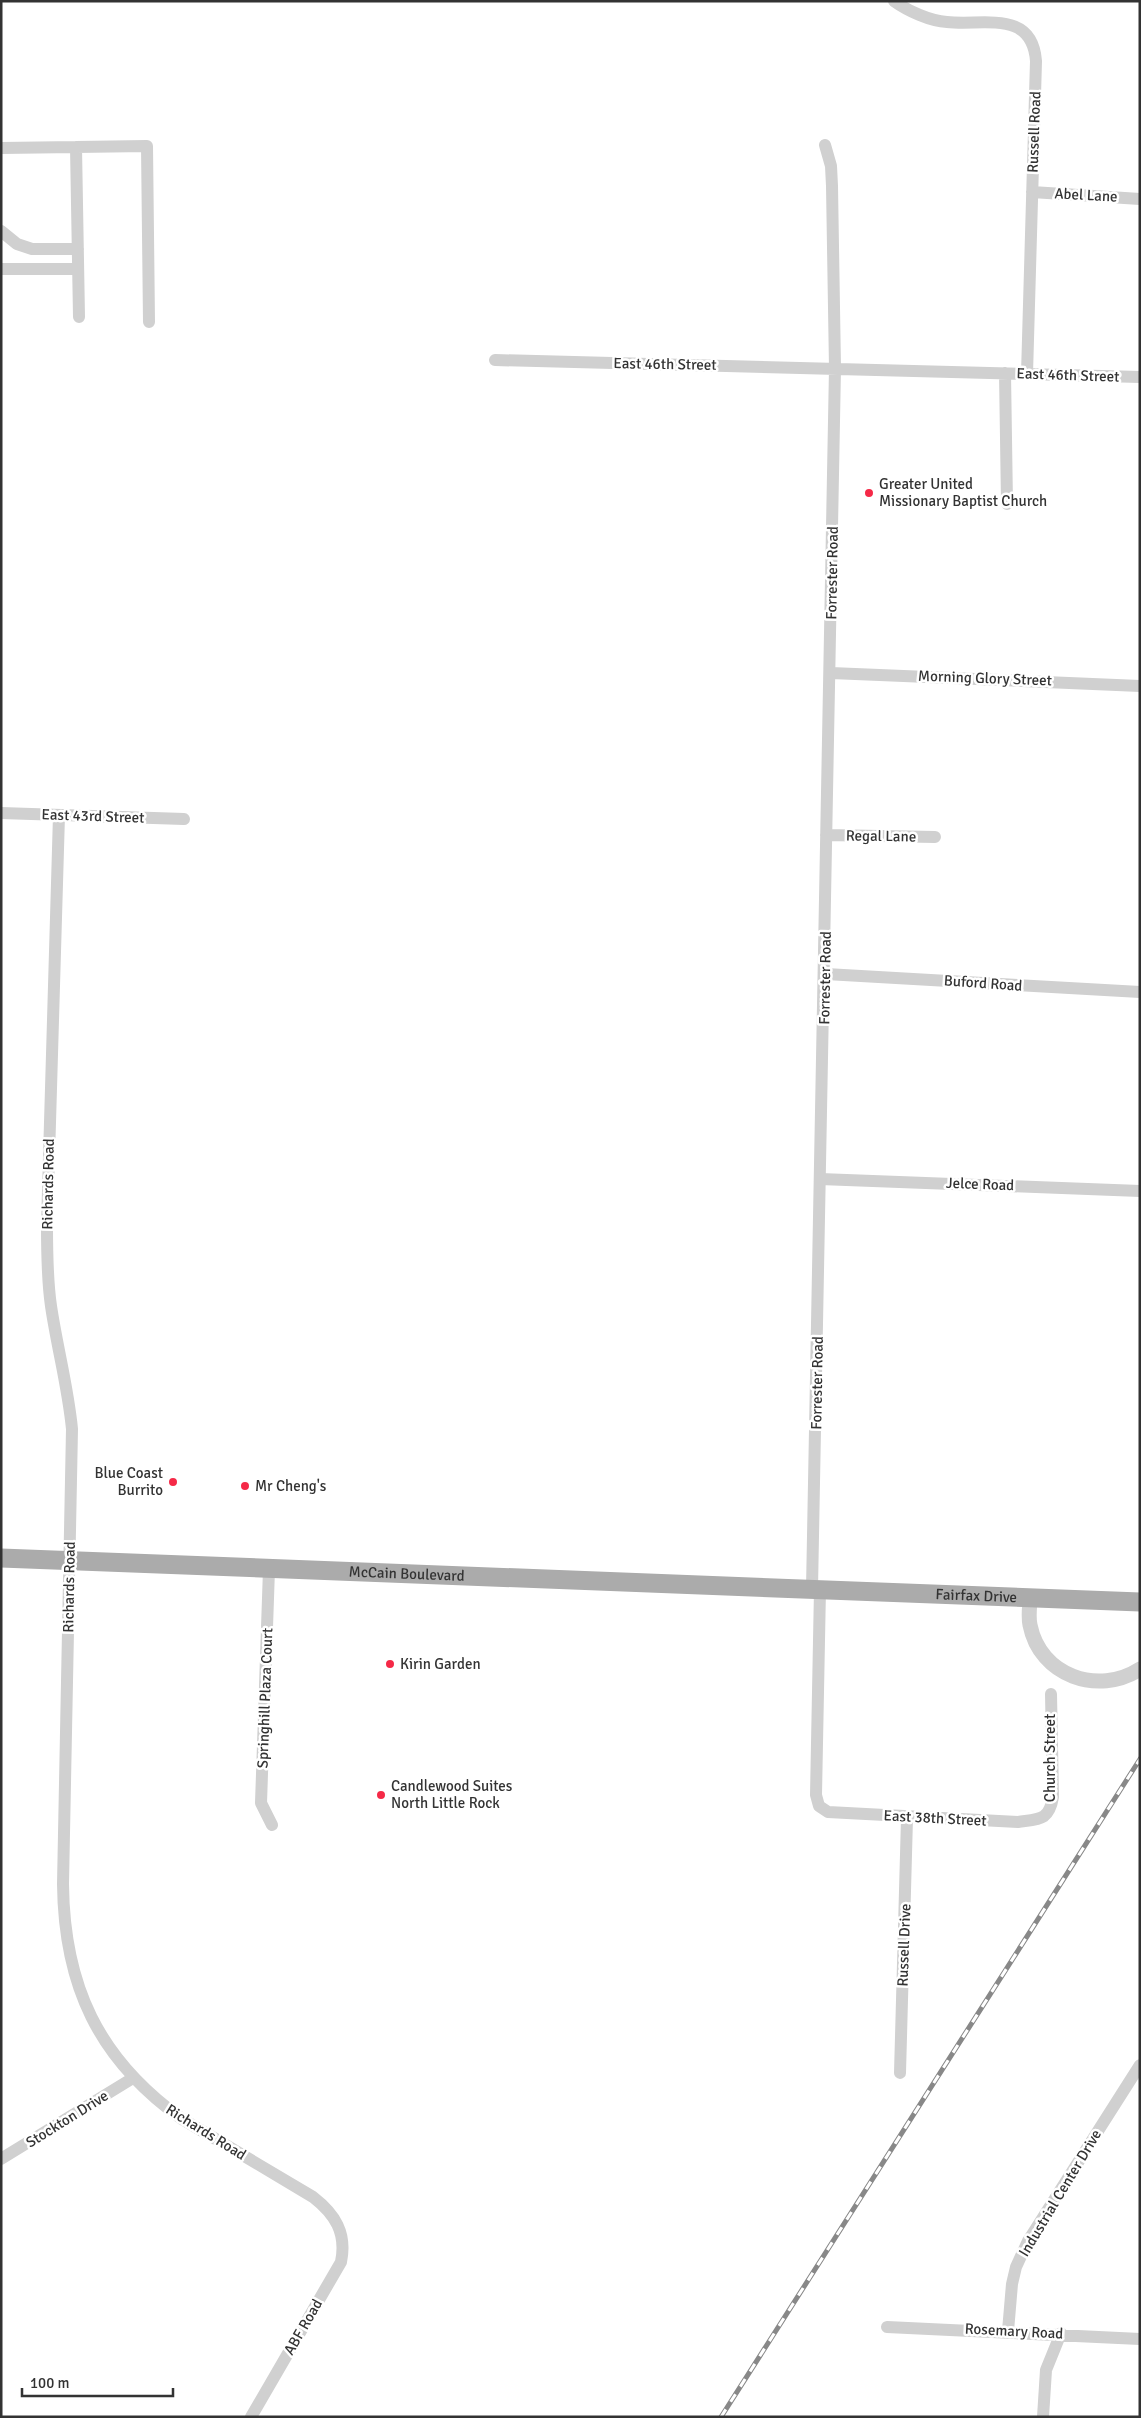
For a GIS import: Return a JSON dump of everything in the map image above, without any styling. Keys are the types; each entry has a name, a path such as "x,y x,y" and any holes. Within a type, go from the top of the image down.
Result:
{"main road":[{"name":"McCain Boulevard","path":"1,1558 816,1589"},
{"name":"Fairfax Drive","path":"816,1589 1140,1602"}],"street":[{"name":"Russell Road","path":"894,1 919,14 941,21 988,22 1011,25 1030,38 1036,61 1026,374"},
{"name":"Forrester Road","path":"825,145 831,166 832,186 835,368 831,673 826,835 826,974 820,1179 816,1795 819,1806 828,1812"},
{"path":"1,148 147,146 149,322"},
{"path":"76,147 79,317"},
{"name":"Abel Lane","path":"1032,192 1140,199"},
{"path":"1,231 17,244 32,249 78,249"},
{"path":"1,269 78,269"},
{"name":"East 46th Street","path":"495,360 1140,377"},
{"path":"1005,373 1007,504"},
{"name":"Morning Glory Street","path":"831,673 1140,686"},
{"name":"East 43rd Street","path":"1,813 184,819"},
{"name":"Richards Road","path":"59,815 47,1263 51,1307 68,1394 72,1429 63,1884 66,1942 75,1978 90,2016 115,2056 133,2078 162,2106 313,2196 332,2213 342,2234"},
{"name":"Regal Lane","path":"826,835 935,837"},
{"name":"Buford Road","path":"826,974 1140,992"},
{"name":"Jelce Road","path":"820,1179 1140,1191"},
{"name":"Springhill Plaza Court","path":"269,1569 261,1803 272,1825"},
{"path":"1030,1597 1030,1622 1035,1638 1048,1659 1063,1673 1082,1680 1106,1682 1121,1679 1140,1669"},
{"name":"Church Street","path":"1042,1818 1049,1811 1052,1797 1051,1694"},
{"name":"East 38th Street","path":"828,1812 907,1818 1018,1822 1042,1818"},
{"name":"Russell Drive","path":"900,2073 907,1818"},
{"name":"Industrial Center Drive","path":"1008,2331 1012,2284 1016,2267 1028,2241 1140,2065"},
{"name":"Stockton Drive","path":"1,2159 133,2078"},
{"name":"ABF Road","path":"251,2417 337,2269 343,2250 342,2234"},
{"name":"Rosemary Road","path":"887,2327 1061,2333 1140,2339"},
{"path":"1043,2417 1046,2370 1061,2333"}],"railway":[{"path":"721,2417 1140,1759"}],"place":[{"name":"Greater United Missionary Baptist Church","path":"869,493"},
{"name":"Blue Coast Burrito","path":"173,1482"},
{"name":"Mr Cheng's","path":"245,1486"},
{"name":"Kirin Garden","path":"390,1664"},
{"name":"Candlewood Suites North Little Rock","path":"381,1795"}]}
